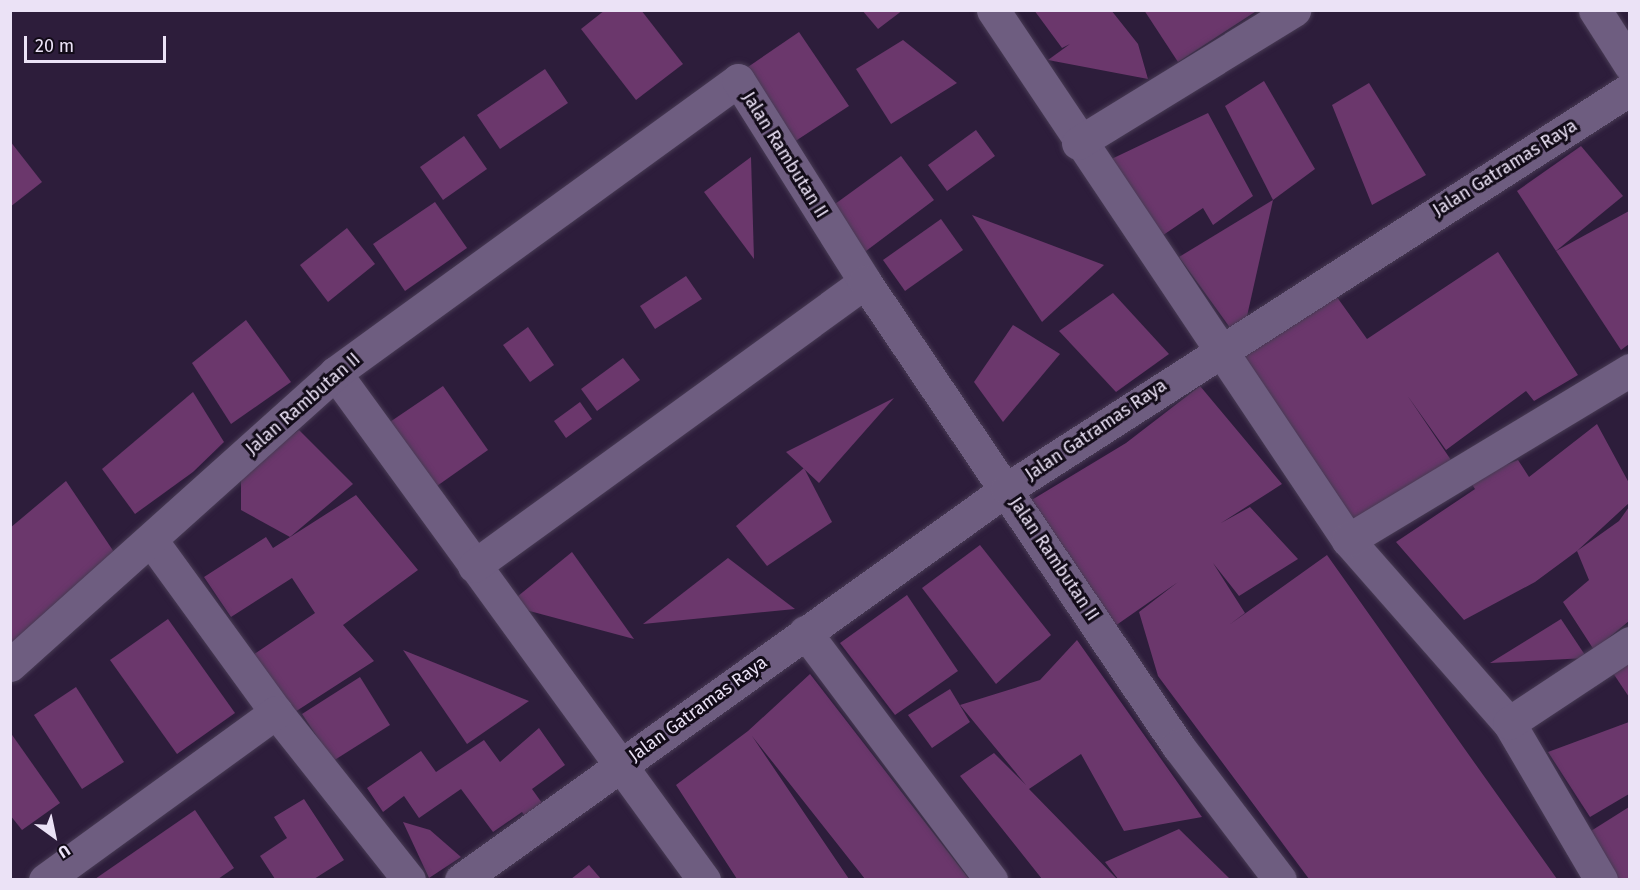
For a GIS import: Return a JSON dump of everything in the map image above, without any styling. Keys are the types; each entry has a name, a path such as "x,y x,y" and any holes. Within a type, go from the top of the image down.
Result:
{"street":[{"path":"993,10 1078,143 1220,348 1348,540 1509,723 1601,879"},
{"path":"1078,143 1294,10"},
{"path":"1595,10 1629,65"},
{"name":"Jalan Rambutan II","path":"10,665 335,373 738,80 865,282 1007,489 1178,746 1280,879"},
{"name":"Jalan Gatramas Raya","path":"462,879 621,763 1007,489 1220,348 1629,88"},
{"path":"474,566 865,282"},
{"path":"1348,540 1629,370"},
{"path":"335,373 704,879"},
{"path":"151,540 276,712 409,879"},
{"path":"805,632 991,879"},
{"path":"1509,723 1629,643"},
{"path":"45,879 276,712"}],"building":[{"path":"605,10 641,10 683,64 636,100 581,29"},
{"path":"862,10 903,10 878,29"},
{"path":"1034,10 1111,10 1138,44 1148,79 1048,60 1070,44 1062,48"},
{"path":"1144,10 1258,10 1178,62"},
{"path":"799,32 849,106 794,142 745,69"},
{"path":"903,40 957,83 891,124 856,69"},
{"path":"545,69 568,103 500,149 477,115"},
{"path":"1264,81 1315,169 1273,200 1225,106"},
{"path":"1369,83 1426,175 1372,205 1332,105"},
{"path":"1208,113 1253,196 1213,225 1203,208 1150,244 1101,164"},
{"path":"976,130 995,156 947,191 928,165"},
{"path":"464,136 487,169 443,200 420,167"},
{"path":"10,141 42,182 10,207"},
{"path":"1581,146 1623,196 1556,251 1517,191"},
{"path":"901,156 934,200 858,257 824,212"},
{"path":"751,157 754,259 704,192"},
{"path":"1273,200 1241,343 1179,257"},
{"path":"435,202 467,248 405,291 373,244"},
{"path":"1629,211 1629,344 1621,350 1556,251"},
{"path":"972,215 1104,265 1042,322"},
{"path":"941,219 963,250 905,291 883,260"},
{"path":"347,228 375,264 328,302 300,265"},
{"path":"1498,252 1578,375 1534,401 1526,391 1446,450 1407,395 1451,460 1345,529 1238,360 1334,293 1367,339"},
{"path":"686,276 702,299 655,329 640,306"},
{"path":"1113,293 1169,354 1116,392 1059,331"},
{"path":"246,320 291,382 231,424 192,363"},
{"path":"1013,325 1060,354 1003,422 974,382"},
{"path":"528,327 554,365 530,382 503,345"},
{"path":"623,358 640,380 597,411 581,389"},
{"path":"443,386 488,450 427,493 381,428"},
{"path":"1200,386 1282,484 1221,523 1250,507 1298,559 1239,596 1213,563 1245,613 1229,625 1327,555 1557,879 1309,879 1158,676 1139,612 1178,582 1115,626 1030,501 1126,443"},
{"path":"193,392 224,442 193,472 135,514 102,469"},
{"path":"894,398 819,483 786,452"},
{"path":"580,402 592,419 566,438 554,421"},
{"path":"1597,424 1629,483 1629,503 1577,551 1535,582 1464,620 1396,542 1475,489 1469,480 1518,460 1529,477"},
{"path":"299,430 353,484 290,537 241,510 241,473"},
{"path":"804,468 832,522 767,566 736,526"},
{"path":"66,481 114,552 10,648 10,528"},
{"path":"356,495 418,570 343,625 374,661 284,719 250,657 315,613 292,578 231,617 204,577 266,537 273,548"},
{"path":"1629,507 1629,621 1594,650 1563,602 1589,580 1577,551 1619,521"},
{"path":"980,545 1051,635 996,684 922,588"},
{"path":"572,552 634,639 507,605"},
{"path":"728,558 795,609 643,624"},
{"path":"907,595 958,671 895,715 840,643"},
{"path":"168,619 235,713 177,754 110,660"},
{"path":"1561,619 1587,658 1490,663"},
{"path":"1077,640 1202,817 1124,831 1081,754 1029,789 1117,879 1042,879 960,776 994,753 1026,785 960,705 1040,680"},
{"path":"403,650 529,701 467,744"},
{"path":"1629,664 1629,697 1613,673"},
{"path":"810,674 969,879 865,879 752,736 849,879 737,879 676,785 748,731"},
{"path":"360,677 390,725 333,761 302,714"},
{"path":"76,687 124,762 82,789 34,715"},
{"path":"950,689 970,722 932,748 908,715"},
{"path":"1629,722 1629,794 1590,817 1548,752"},
{"path":"539,728 565,765 532,789 547,810 530,823 522,812 493,832 461,789 419,818 404,796 383,812 367,788 421,751 436,772 484,740 500,762"},
{"path":"10,732 60,803 22,830 10,815"},
{"path":"304,799 344,860 314,879 275,879 260,856 287,838 274,817"},
{"path":"1629,807 1629,879 1608,879 1583,836"},
{"path":"195,810 234,868 218,879 95,879"},
{"path":"403,822 430,830 461,857 429,878"},
{"path":"1179,829 1230,879 1118,879 1105,862"},
{"path":"589,865 601,879 571,879"}]}
